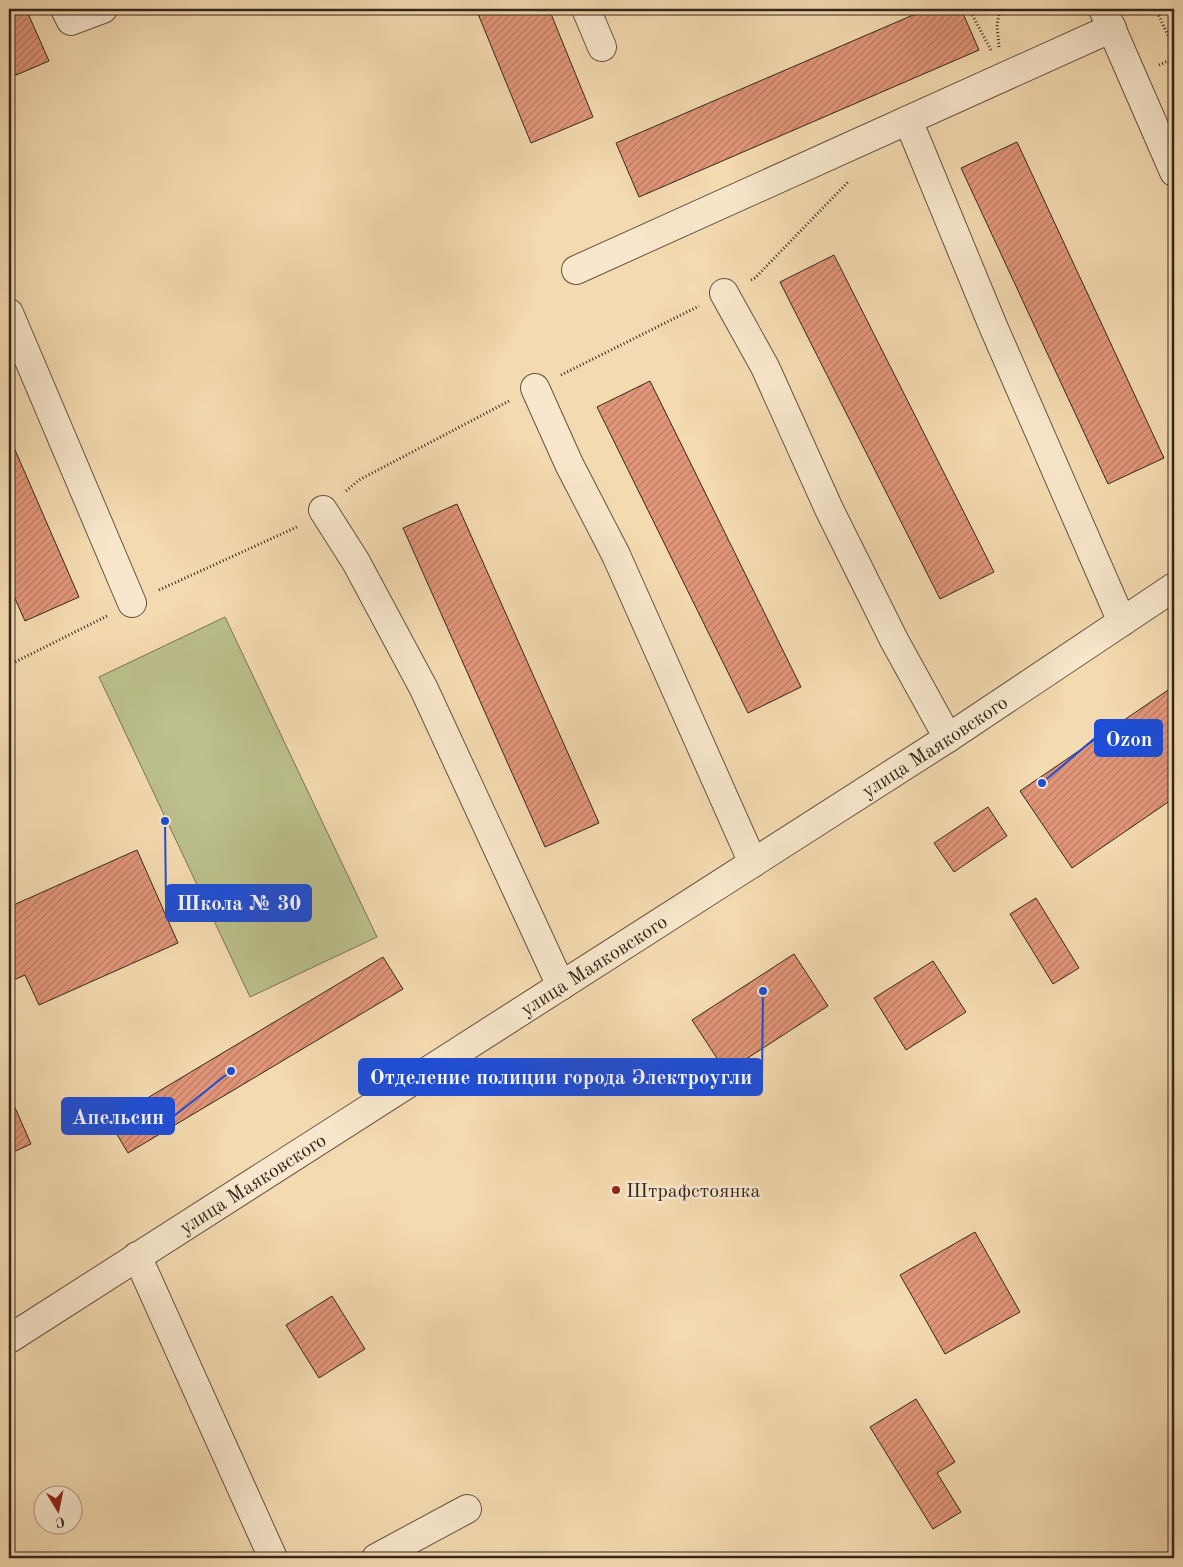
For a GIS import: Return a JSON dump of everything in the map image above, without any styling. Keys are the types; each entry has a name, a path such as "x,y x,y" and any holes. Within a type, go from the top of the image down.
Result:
{"street":[{"path":"65,9 70,21 103,9"},
{"path":"589,10 602,47"},
{"path":"576,270 1001,78 1108,18 1174,172"},
{"path":"908,120 993,326 1122,622"},
{"path":"724,293 765,368 829,509 889,631 948,738"},
{"path":"9,313 132,603"},
{"path":"535,388 569,464 616,555 753,863"},
{"path":"323,510 356,562 424,689 561,986"},
{"name":"улица Маяковского","path":"9,1339 948,738 1174,587"},
{"path":"137,1256 273,1558"},
{"path":"376,1558 467,1509"}],"path":[{"path":"969,9 990,47 1001,78"},
{"path":"1000,9 997,25 1001,78"},
{"path":"1156,9 1174,49"},
{"path":"9,665 132,603 309,522 359,480 535,388 755,278 855,175"}],"green space":[{"path":"225,617 377,937 250,997 99,677"}],"building":[{"path":"9,9 26,9 49,61 9,78"},
{"path":"476,9 549,9 593,117 531,143"},
{"path":"927,9 961,9 979,50 639,197 616,143"},
{"path":"1166,9 1174,9 1174,26"},
{"path":"1017,142 1164,458 1108,484 961,168"},
{"path":"834,255 994,572 940,599 780,282"},
{"path":"650,381 801,687 748,713 597,407"},
{"path":"9,436 79,597 25,621 9,585"},
{"path":"457,504 599,823 545,847 403,528"},
{"path":"1174,686 1174,798 1072,868 1020,791"},
{"path":"988,807 1007,836 954,872 934,843"},
{"path":"137,850 178,943 39,1005 25,975 9,982 9,943 12,942 9,935 9,907"},
{"path":"1036,898 1079,968 1053,984 1010,914"},
{"path":"794,954 828,1006 726,1072 692,1020"},
{"path":"383,957 403,989 128,1153 109,1121"},
{"path":"933,961 966,1012 906,1050 874,998"},
{"path":"9,1094 31,1144 9,1154"},
{"path":"975,1232 1020,1312 945,1354 900,1275"},
{"path":"332,1296 365,1349 319,1378 286,1325"},
{"path":"916,1399 955,1462 937,1473 961,1512 933,1529 870,1427"}],"place":[{"name":"Ozon","path":"1042,783"},
{"name":"Школа № 30","path":"165,821"},
{"name":"Отделение полиции города Электроугли","path":"763,991"},
{"name":"Апельсин","path":"231,1071"},
{"name":"Штрафстоянка","path":"616,1190"}]}
